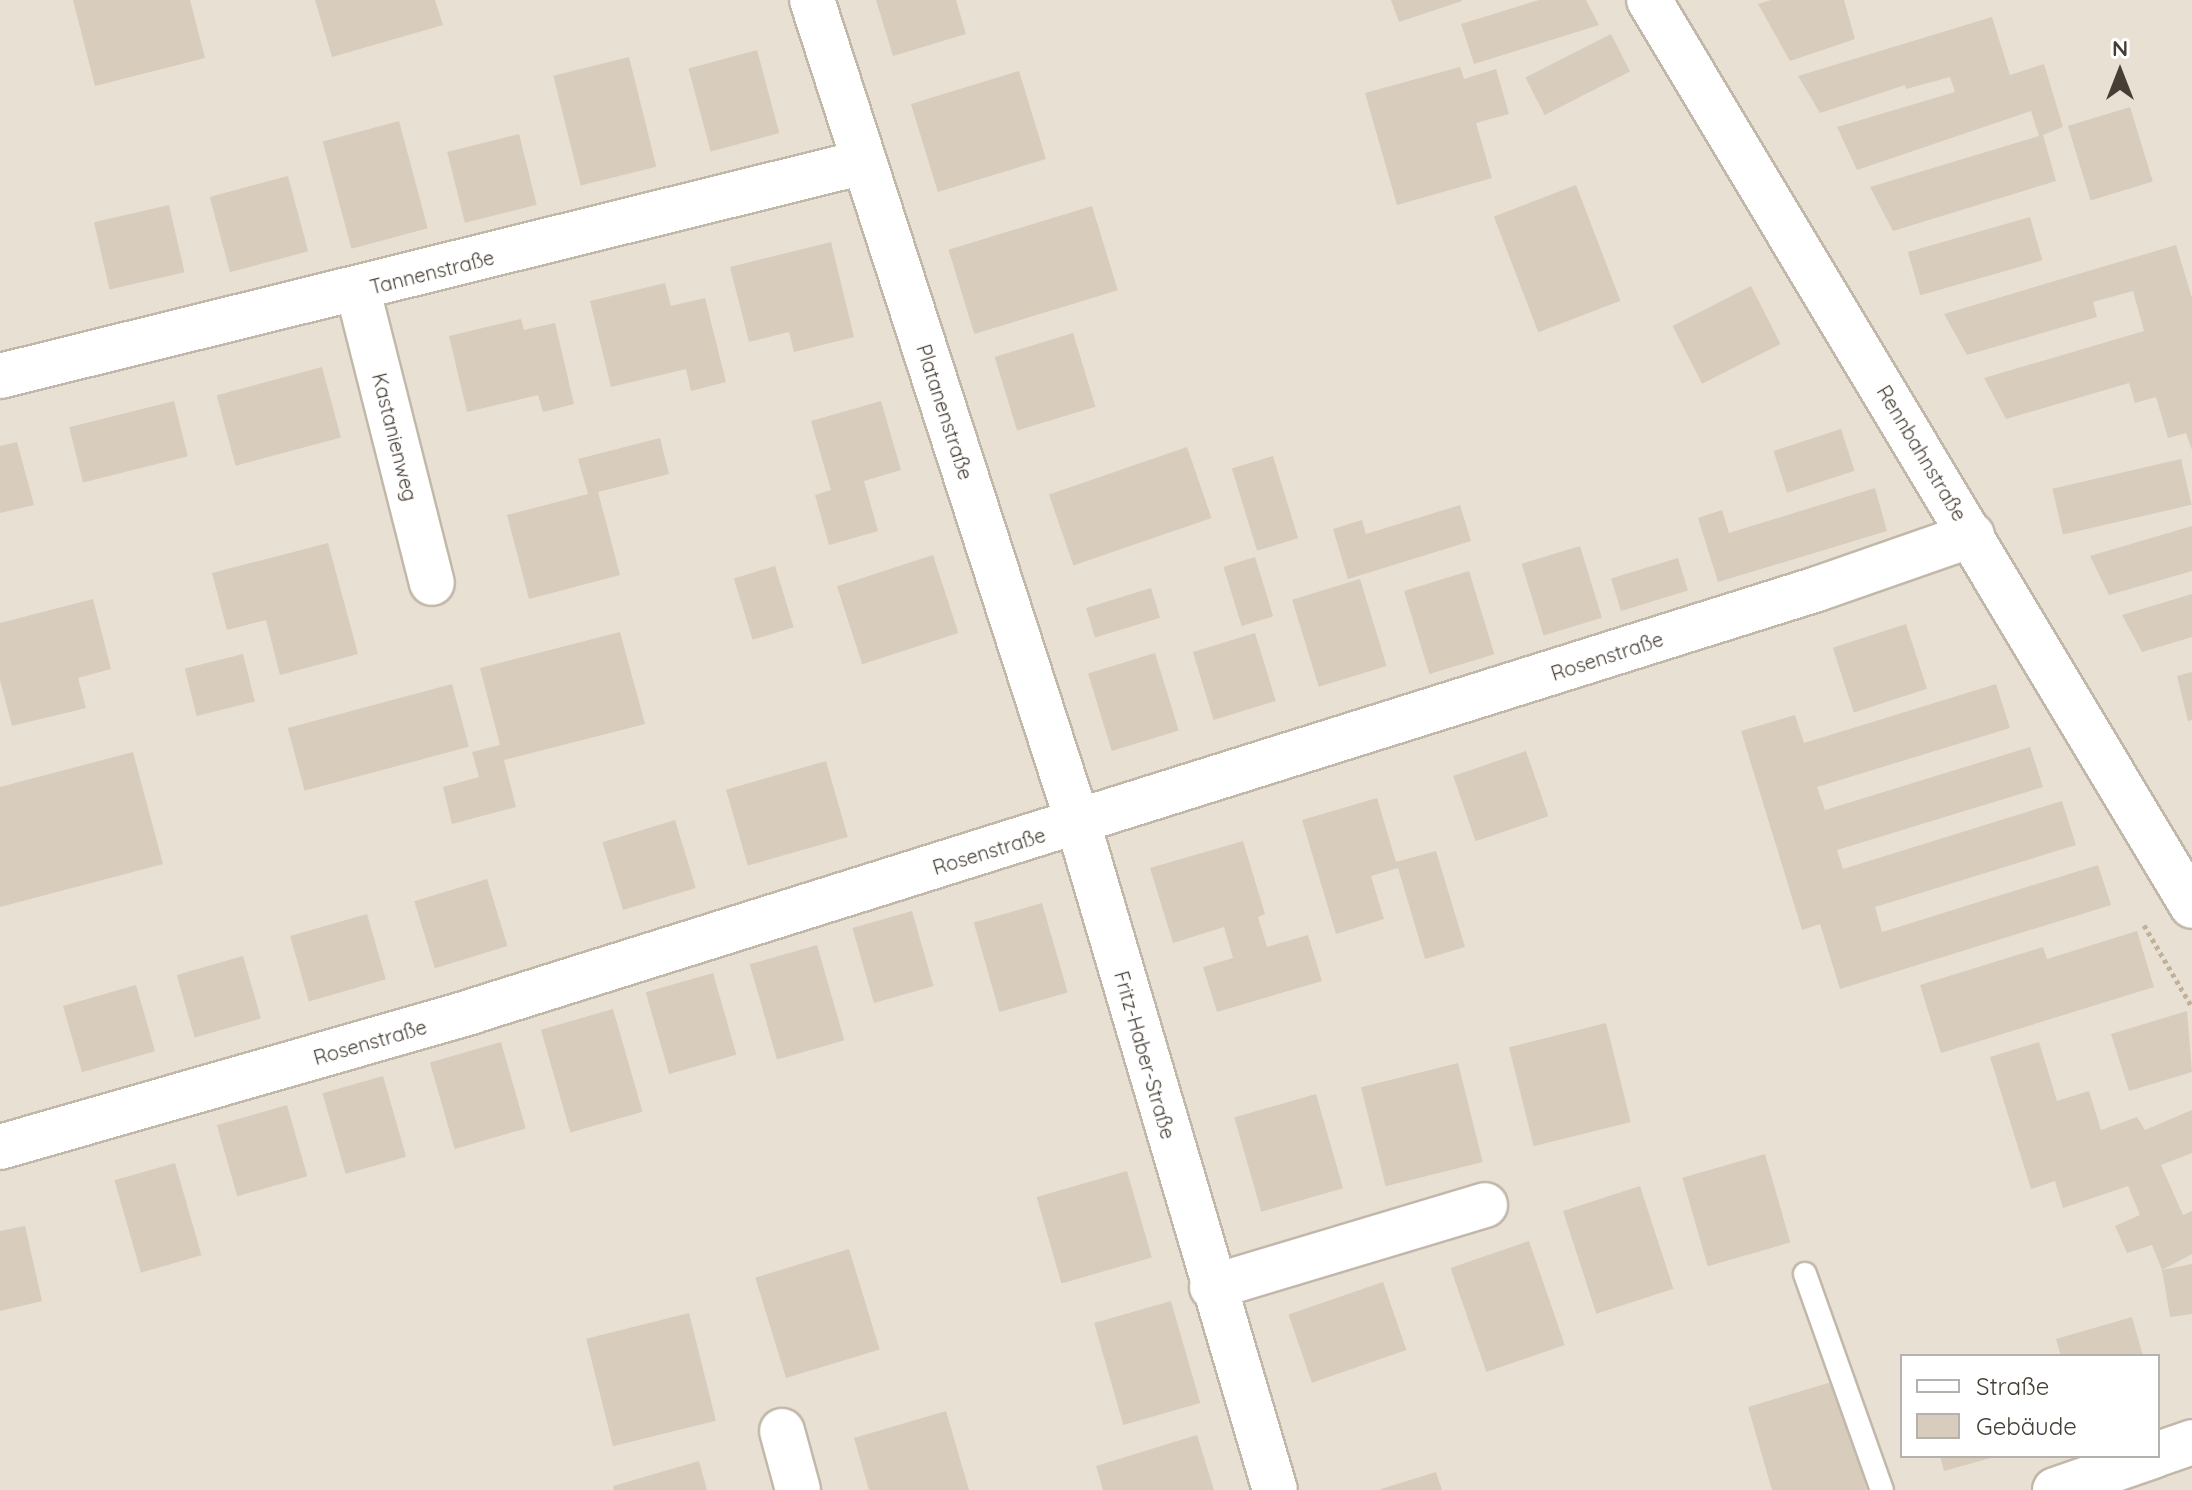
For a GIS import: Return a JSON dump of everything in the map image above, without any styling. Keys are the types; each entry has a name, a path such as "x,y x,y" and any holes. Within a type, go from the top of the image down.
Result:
{"street":[{"name":"Platanenstraße","path":"812,0 1078,823"},
{"name":"Rennbahnstraße","path":"1649,0 2192,906"},
{"name":"Tannenstraße","path":"0,376 358,291 864,162"},
{"name":"Kastanienweg","path":"358,291 432,583"},
{"name":"Rosenstraße","path":"0,1147 473,1011 1078,823 1972,535"},
{"name":"Fritz-Haber-Straße","path":"1078,823 1212,1287 1275,1490"},
{"path":"1212,1287 1485,1205"},
{"path":"782,1431 798,1490"},
{"path":"2160,1453 2192,1442"},
{"path":"2055,1490 2146,1458"}],"lane":[{"path":"1805,1274 1882,1490"}],"shaded area":[{"path":"0,0 2192,0 2192,1490 0,1490"}],"building":[{"path":"73,0 190,0 205,58 95,86"},
{"path":"315,0 435,0 443,25 332,57"},
{"path":"876,0 956,0 966,34 893,56"},
{"path":"1391,0 1462,0 1462,1 1399,22"},
{"path":"1539,0 1586,0 1599,25 1474,64 1461,24"},
{"path":"1771,0 1844,0 1855,39 1790,61 1758,4"},
{"path":"1992,17 2010,75 2044,64 2063,127 2043,135 2056,181 1893,231 1870,187 2039,136 2031,111 1857,170 1837,127 1955,92 1950,77 1906,89 1905,85 1820,113 1798,76"},
{"path":"1611,34 1630,71 1545,115 1525,78"},
{"path":"757,50 779,133 711,151 688,68"},
{"path":"629,57 656,167 581,186 553,76"},
{"path":"1460,67 1464,79 1496,69 1509,114 1476,123 1492,178 1397,205 1365,93"},
{"path":"1019,71 1046,159 938,192 911,104"},
{"path":"2130,107 2153,182 2091,201 2068,126"},
{"path":"399,121 428,228 351,249 323,141"},
{"path":"519,134 537,205 465,223 447,152"},
{"path":"288,176 308,251 230,272 210,197"},
{"path":"1576,185 1620,301 1538,332 1494,217"},
{"path":"169,205 185,272 109,290 94,222"},
{"path":"1092,206 1118,290 974,334 949,250"},
{"path":"2030,217 2042,260 1920,295 1908,252"},
{"path":"831,242 854,337 794,352 789,332 749,342 730,267"},
{"path":"2176,245 2192,298 2192,450 2186,433 2168,438 2156,397 2135,403 2129,383 2006,419 1984,378 2144,331 2133,291 2093,302 2097,317 1967,355 1944,314"},
{"path":"665,283 671,306 705,298 726,382 691,391 686,369 611,387 590,301"},
{"path":"1751,286 1781,344 1702,384 1673,326"},
{"path":"521,319 524,330 555,323 574,404 543,412 538,395 467,412 449,336"},
{"path":"1073,333 1096,407 1017,431 995,357"},
{"path":"322,367 341,438 236,466 217,395"},
{"path":"174,401 188,456 83,482 69,427"},
{"path":"881,401 901,470 864,481 878,531 829,545 815,495 831,490 811,421"},
{"path":"1841,429 1855,471 1787,493 1773,451"},
{"path":"660,438 669,474 598,492 620,575 529,599 507,515 588,494 578,459"},
{"path":"17,442 34,505 0,513 0,446"},
{"path":"1187,447 1211,518 1073,565 1049,495"},
{"path":"1273,456 1298,538 1257,551 1232,469"},
{"path":"2181,459 2192,505 2063,534 2052,489"},
{"path":"1875,488 1887,531 1718,582 1698,518 1722,510 1729,533"},
{"path":"1460,505 1471,541 1348,579 1333,529 1362,520 1366,534"},
{"path":"2192,526 2192,571 2109,595 2090,556"},
{"path":"328,543 358,654 280,675 266,620 227,630 212,573"},
{"path":"1580,546 1602,618 1544,636 1522,564"},
{"path":"933,555 958,633 862,664 837,586"},
{"path":"1255,557 1273,616 1242,626 1223,567"},
{"path":"1678,558 1688,591 1621,611 1611,578"},
{"path":"775,566 794,627 753,640 734,579"},
{"path":"1469,571 1494,654 1429,674 1404,591"},
{"path":"1360,579 1387,666 1319,687 1292,600"},
{"path":"1151,588 1160,618 1095,638 1086,608"},
{"path":"2192,594 2192,637 2142,652 2122,615"},
{"path":"93,599 111,669 78,678 86,708 12,726 0,680 0,623"},
{"path":"1906,624 1927,689 1854,712 1833,648"},
{"path":"620,632 645,724 504,760 516,807 452,824 443,787 479,777 472,752 500,745 480,668"},
{"path":"1255,633 1276,701 1214,720 1193,652"},
{"path":"1155,653 1179,730 1112,751 1088,673"},
{"path":"243,654 255,702 197,716 185,669"},
{"path":"2192,672 2192,720 2188,721 2177,676"},
{"path":"452,684 469,747 305,791 288,728"},
{"path":"1996,684 2010,728 1817,787 1825,810 2030,747 2043,787 1837,850 1843,869 2062,801 2076,845 1875,907 1882,932 2098,865 2111,905 1840,989 1820,924 1802,930 1741,731 1795,715 1804,743"},
{"path":"1526,751 1548,816 1476,841 1453,776"},
{"path":"133,752 163,864 0,907 0,787"},
{"path":"826,761 848,837 748,866 726,790"},
{"path":"1377,798 1396,862 1436,851 1465,947 1425,959 1398,868 1371,876 1384,919 1336,934 1302,820"},
{"path":"675,820 696,888 623,910 602,842"},
{"path":"1243,841 1265,914 1258,917 1267,947 1308,935 1322,981 1217,1012 1203,967 1233,958 1224,927 1173,943 1150,868"},
{"path":"487,879 507,946 435,968 414,901"},
{"path":"1042,903 1068,992 999,1012 974,923"},
{"path":"912,911 933,986 874,1003 852,928"},
{"path":"367,914 386,979 309,1001 290,936"},
{"path":"2137,931 2154,987 1941,1053 1920,985 2043,947 2047,959"},
{"path":"817,945 844,1040 777,1059 750,964"},
{"path":"243,956 261,1018 195,1038 177,975"},
{"path":"713,973 736,1055 669,1074 646,992"},
{"path":"136,985 155,1051 82,1072 63,1006"},
{"path":"613,1009 642,1112 570,1133 541,1030"},
{"path":"2187,1011 2192,1072 2129,1091 2111,1034"},
{"path":"1606,1023 1631,1122 1534,1146 1509,1047"},
{"path":"501,1042 526,1129 455,1149 430,1062"},
{"path":"2039,1042 2057,1101 2089,1091 2101,1130 2137,1117 2145,1130 2192,1110 2192,1153 2161,1165 2183,1215 2192,1211 2192,1254 2162,1270 2152,1245 2127,1253 2115,1226 2140,1215 2128,1186 2063,1208 2055,1181 2031,1189 1990,1057"},
{"path":"1458,1063 1483,1162 1386,1186 1361,1087"},
{"path":"383,1076 406,1157 346,1174 322,1093"},
{"path":"1316,1094 1343,1188 1261,1212 1234,1117"},
{"path":"287,1105 307,1176 237,1196 217,1125"},
{"path":"1765,1154 1790,1242 1708,1266 1682,1178"},
{"path":"175,1163 201,1255 141,1273 114,1180"},
{"path":"1127,1171 1152,1258 1061,1283 1037,1197"},
{"path":"1640,1186 1673,1289 1596,1314 1563,1211"},
{"path":"25,1226 42,1301 0,1311 0,1231"},
{"path":"1529,1241 1565,1345 1486,1372 1451,1268"},
{"path":"849,1249 880,1349 786,1378 755,1278"},
{"path":"2192,1264 2192,1314 2170,1317 2162,1270"},
{"path":"1383,1282 1406,1350 1312,1383 1288,1315"},
{"path":"1171,1301 1200,1403 1123,1425 1094,1323"},
{"path":"689,1313 716,1421 613,1446 586,1339"},
{"path":"2132,1317 2142,1354 2060,1354 2056,1339"},
{"path":"1835,1381 1867,1490 1772,1490 1748,1407"},
{"path":"946,1411 969,1490 869,1490 854,1438"},
{"path":"1197,1435 1214,1490 1103,1490 1096,1466"},
{"path":"1941,1458 1990,1458 1944,1471"},
{"path":"699,1461 707,1490 614,1490 613,1486"},
{"path":"1436,1472 1442,1490 1381,1490 1381,1489"}]}
